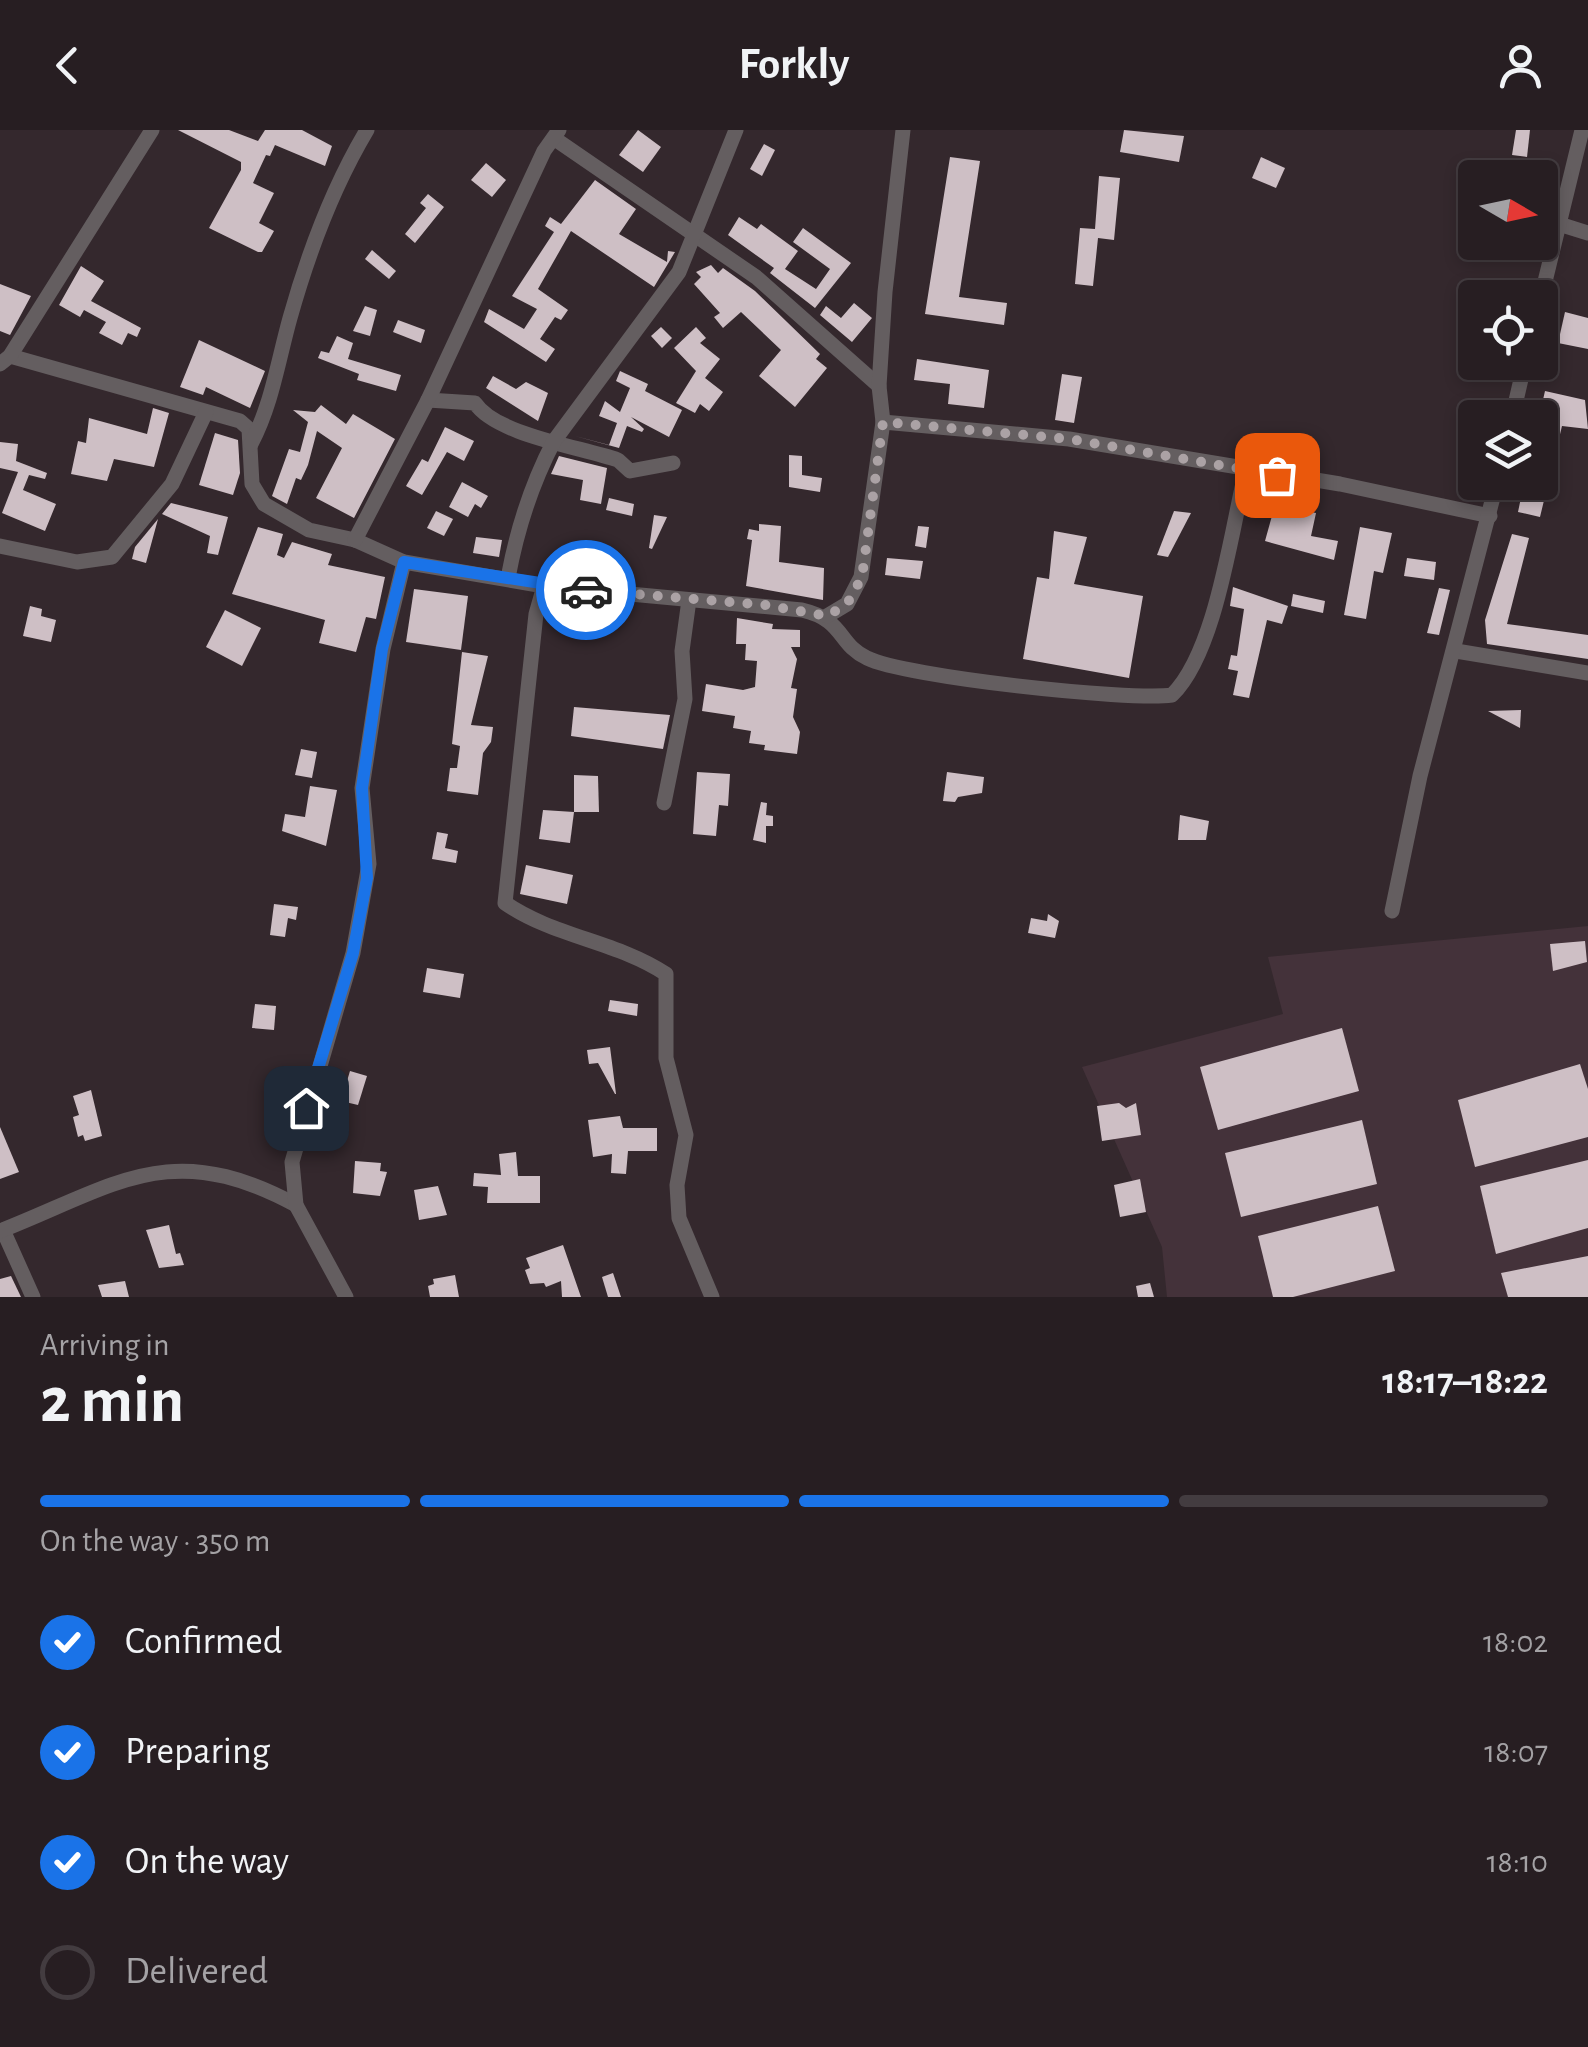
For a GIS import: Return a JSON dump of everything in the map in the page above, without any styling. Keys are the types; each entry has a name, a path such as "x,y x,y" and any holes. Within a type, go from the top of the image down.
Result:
{"street":[{"path":"152,130 5,360 244,424 249,429 252,484 264,504 309,530 355,540 404,562 544,586 765,605 827,616 863,657 901,668 997,682 1172,695 1183,684 1208,629 1246,470"},
{"path":"250,444 266,415 298,290 341,178 366,130"},
{"path":"508,578 523,512 554,441 679,272 736,130"},
{"path":"827,616 847,604 862,577 883,422 879,386 902,130"},
{"path":"1545,280 1582,130"},
{"path":"355,540 428,400 544,151 557,135 693,238 756,277 879,386"},
{"path":"1559,224 1588,232"},
{"path":"428,400 474,403 481,412 506,425 618,460 630,471 673,463"},
{"path":"0,546 77,562 112,557 172,484 206,412"},
{"path":"883,422 1069,439 1490,516"},
{"path":"1392,912 1420,776 1494,500"},
{"path":"346,1297 296,1204 292,1162 313,1079 353,953 367,878 368,841 362,788 382,649 404,562"},
{"path":"544,586 536,614 505,903 534,923 610,947 666,974 666,1058 686,1136 677,1185 679,1218 712,1297"},
{"path":"664,803 686,700 682,651 689,600"},
{"path":"1456,651 1588,673"},
{"path":"33,1297 2,1230 151,1171 197,1171 226,1177 264,1188 296,1204"}],"shaded area":[{"path":"1588,926 1588,1297 1167,1297 1162,1247 1082,1067 1283,1014 1268,957"}],"building":[{"path":"178,130 229,130 258,141 265,130 302,130 332,146 325,166 275,145 270,156 266,155 253,183 274,193 259,223 274,231 262,252 258,252 209,228 241,170 241,162"},
{"path":"638,130 661,147 643,172 619,155"},
{"path":"1124,130 1184,136 1179,162 1120,152"},
{"path":"1516,130 1530,130 1527,157 1512,155"},
{"path":"764,144 775,150 762,176 750,169"},
{"path":"950,157 980,161 959,297 1007,303 1004,325 925,314"},
{"path":"1261,157 1285,168 1276,188 1252,178"},
{"path":"486,163 506,180 492,197 471,180"},
{"path":"1099,176 1120,178 1114,240 1098,238 1093,286 1075,284 1080,228 1095,229"},
{"path":"595,180 636,209 619,234 667,262 668,251 675,252 654,287 571,231 538,289 568,310 561,320 555,317 540,339 555,349 546,362 484,322 489,309 524,329 537,309 512,296 554,232 545,226 550,217 561,224"},
{"path":"428,194 444,207 415,243 405,234 426,208 420,203"},
{"path":"739,217 757,229 761,224 798,251 785,269 816,289 830,269 793,242 803,228 851,263 815,308 770,273 774,268 728,235"},
{"path":"372,250 396,271 389,279 365,259"},
{"path":"711,265 718,273 723,268 755,291 820,354 816,359 827,368 795,407 759,376 781,350 741,312 723,328 714,317 720,313 694,284 701,277 696,272"},
{"path":"81,266 104,281 91,301 141,328 137,337 128,333 122,345 99,333 106,322 84,310 80,317 59,305"},
{"path":"0,284 31,296 10,335 0,331"},
{"path":"854,303 872,318 852,342 820,315 826,306 841,318"},
{"path":"365,306 377,310 370,336 353,331"},
{"path":"1565,312 1588,318 1588,349 1558,343"},
{"path":"398,320 425,330 421,343 393,332"},
{"path":"661,327 672,338 662,348 651,336"},
{"path":"696,327 706,338 700,343 720,359 705,378 723,392 709,411 700,404 695,413 676,403 696,371 674,348"},
{"path":"337,336 353,343 348,359 401,375 396,391 357,380 359,374 318,358 321,351 329,353"},
{"path":"199,340 265,371 250,408 206,387 203,395 180,387"},
{"path":"917,359 989,370 984,408 948,404 950,384 914,380"},
{"path":"620,371 648,384 645,391 682,410 669,437 631,417 644,429 642,432 627,426 619,448 575,436 609,445 617,423 599,416 605,401 620,412 630,388 616,381"},
{"path":"1062,374 1082,377 1074,423 1055,420"},
{"path":"493,376 516,389 526,382 548,393 538,421 486,388"},
{"path":"1545,391 1585,400 1588,429 1562,426 1558,443 1558,400 1543,400"},
{"path":"321,405 346,424 353,414 395,439 354,518 316,498 342,448 317,431 308,465 301,480 296,478 287,504 272,496 289,449 300,452 308,422 293,410 315,412"},
{"path":"153,408 169,413 154,467 114,459 107,481 71,474 78,441 86,443 89,418 147,434"},
{"path":"445,427 474,441 464,461 447,452 422,495 406,486 422,459 428,462"},
{"path":"215,433 238,440 240,473 233,495 199,485"},
{"path":"0,442 18,444 16,461 47,473 45,479 29,475 23,490 56,504 45,531 2,513 18,472 0,468"},
{"path":"789,455 802,456 802,475 822,478 820,492 789,487"},
{"path":"559,456 607,468 601,504 580,500 583,480 551,474"},
{"path":"462,482 488,496 481,508 475,504 468,517 449,507"},
{"path":"609,498 634,504 632,516 606,510"},
{"path":"1520,500 1544,500 1540,517 1518,512"},
{"path":"171,503 228,517 218,555 207,553 210,536 162,514"},
{"path":"1275,505 1316,513 1311,536 1338,541 1334,560 1265,541"},
{"path":"436,511 453,519 444,536 427,528"},
{"path":"1174,511 1191,513 1168,557 1157,555"},
{"path":"654,515 667,517 652,549 649,548"},
{"path":"158,519 146,563 132,559 135,547"},
{"path":"759,524 781,526 779,562 824,568 823,600 746,586 752,540 747,539 749,529 759,531"},
{"path":"918,526 929,527 926,548 915,546"},
{"path":"258,527 283,534 277,555 284,558 292,542 332,554 328,565 385,577 376,619 366,617 356,652 319,643 325,620 232,594"},
{"path":"1360,527 1392,533 1383,573 1374,571 1366,619 1344,615"},
{"path":"1054,531 1087,537 1074,584 1143,596 1129,678 1023,659 1037,577 1049,579"},
{"path":"1512,534 1529,538 1507,624 1588,635 1588,659 1487,644 1485,620"},
{"path":"476,537 502,540 499,557 473,553"},
{"path":"887,558 923,561 920,579 885,575"},
{"path":"1407,558 1436,562 1434,580 1404,576"},
{"path":"1233,587 1288,606 1282,624 1267,620 1249,698 1233,695 1238,671 1228,669 1231,655 1237,656 1244,609 1230,606"},
{"path":"1439,588 1450,590 1439,635 1427,633"},
{"path":"414,589 468,596 461,650 406,642"},
{"path":"1293,594 1325,601 1323,613 1291,606"},
{"path":"30,606 42,609 41,616 56,620 51,642 23,636"},
{"path":"225,610 261,628 242,666 206,647"},
{"path":"737,618 773,624 772,629 800,630 800,647 791,647 797,659 791,688 797,689 793,717 800,732 797,754 764,750 765,745 749,743 751,731 733,728 735,716 702,711 706,684 743,690 755,687 757,661 745,660 746,644 736,644"},
{"path":"462,652 488,656 471,725 493,727 491,742 483,753 478,795 447,791 450,768 457,768 460,746 452,744"},
{"path":"574,707 670,715 663,749 571,736"},
{"path":"1521,710 1520,728 1488,711"},
{"path":"301,749 317,752 312,778 295,775"},
{"path":"697,772 730,774 728,806 719,805 716,836 693,834"},
{"path":"947,772 984,777 982,793 958,797 955,802 943,801"},
{"path":"574,775 598,776 599,812 574,812"},
{"path":"310,786 337,790 326,846 282,831 285,814 305,817"},
{"path":"761,802 767,803 766,815 773,816 773,826 766,826 766,843 753,840"},
{"path":"543,810 574,812 570,843 539,839"},
{"path":"1180,815 1209,821 1206,840 1178,840"},
{"path":"437,832 448,834 445,848 458,851 456,863 432,859"},
{"path":"526,865 573,875 567,904 520,894"},
{"path":"274,904 298,907 296,920 288,918 285,937 270,935"},
{"path":"1048,914 1059,921 1055,938 1028,933 1031,918 1047,921"},
{"path":"1585,941 1587,962 1553,971 1550,944"},
{"path":"427,968 464,974 460,998 423,992"},
{"path":"610,1000 638,1004 637,1016 608,1011"},
{"path":"255,1004 276,1006 274,1030 252,1028"},
{"path":"1342,1028 1359,1091 1218,1130 1200,1067"},
{"path":"610,1047 616,1094 598,1063 589,1064 587,1050"},
{"path":"1580,1064 1588,1089 1588,1137 1475,1167 1458,1100"},
{"path":"350,1071 367,1076 358,1105 341,1101"},
{"path":"91,1090 102,1136 85,1141 83,1135 78,1137 73,1117 79,1115 73,1096"},
{"path":"1119,1103 1126,1108 1136,1103 1141,1135 1102,1141 1097,1106"},
{"path":"620,1116 623,1128 657,1128 657,1151 628,1151 626,1174 611,1173 612,1154 593,1157 588,1120"},
{"path":"1362,1120 1377,1184 1241,1217 1225,1153"},
{"path":"0,1127 19,1172 0,1179"},
{"path":"516,1152 518,1176 540,1176 540,1203 487,1203 488,1187 473,1186 474,1173 501,1175 499,1154"},
{"path":"1588,1160 1588,1228 1496,1254 1480,1186"},
{"path":"355,1161 381,1163 380,1171 387,1172 380,1196 353,1193"},
{"path":"1140,1179 1146,1212 1120,1217 1114,1185"},
{"path":"438,1186 447,1215 419,1220 414,1190"},
{"path":"1378,1206 1395,1271 1293,1297 1273,1297 1258,1236"},
{"path":"169,1225 176,1254 180,1253 184,1265 159,1268 146,1230"},
{"path":"563,1245 581,1297 562,1297 561,1281 546,1287 544,1283 530,1284 525,1270 530,1268 526,1258"},
{"path":"1588,1256 1588,1297 1508,1297 1501,1273"},
{"path":"613,1273 621,1297 608,1297 602,1277"},
{"path":"455,1275 459,1297 430,1297 428,1286 434,1284 433,1279"},
{"path":"11,1276 21,1297 0,1297 0,1279"},
{"path":"125,1281 129,1297 102,1297 98,1285"},
{"path":"1150,1283 1154,1297 1138,1297 1136,1286"}],"way so far":[{"path":"586,590 765,605 827,616 847,604 862,577 883,422 1069,439 1277,475"}],"route":[{"path":"306,1108 353,953 367,878 368,830 362,788 382,649 404,562 586,590"}]}
